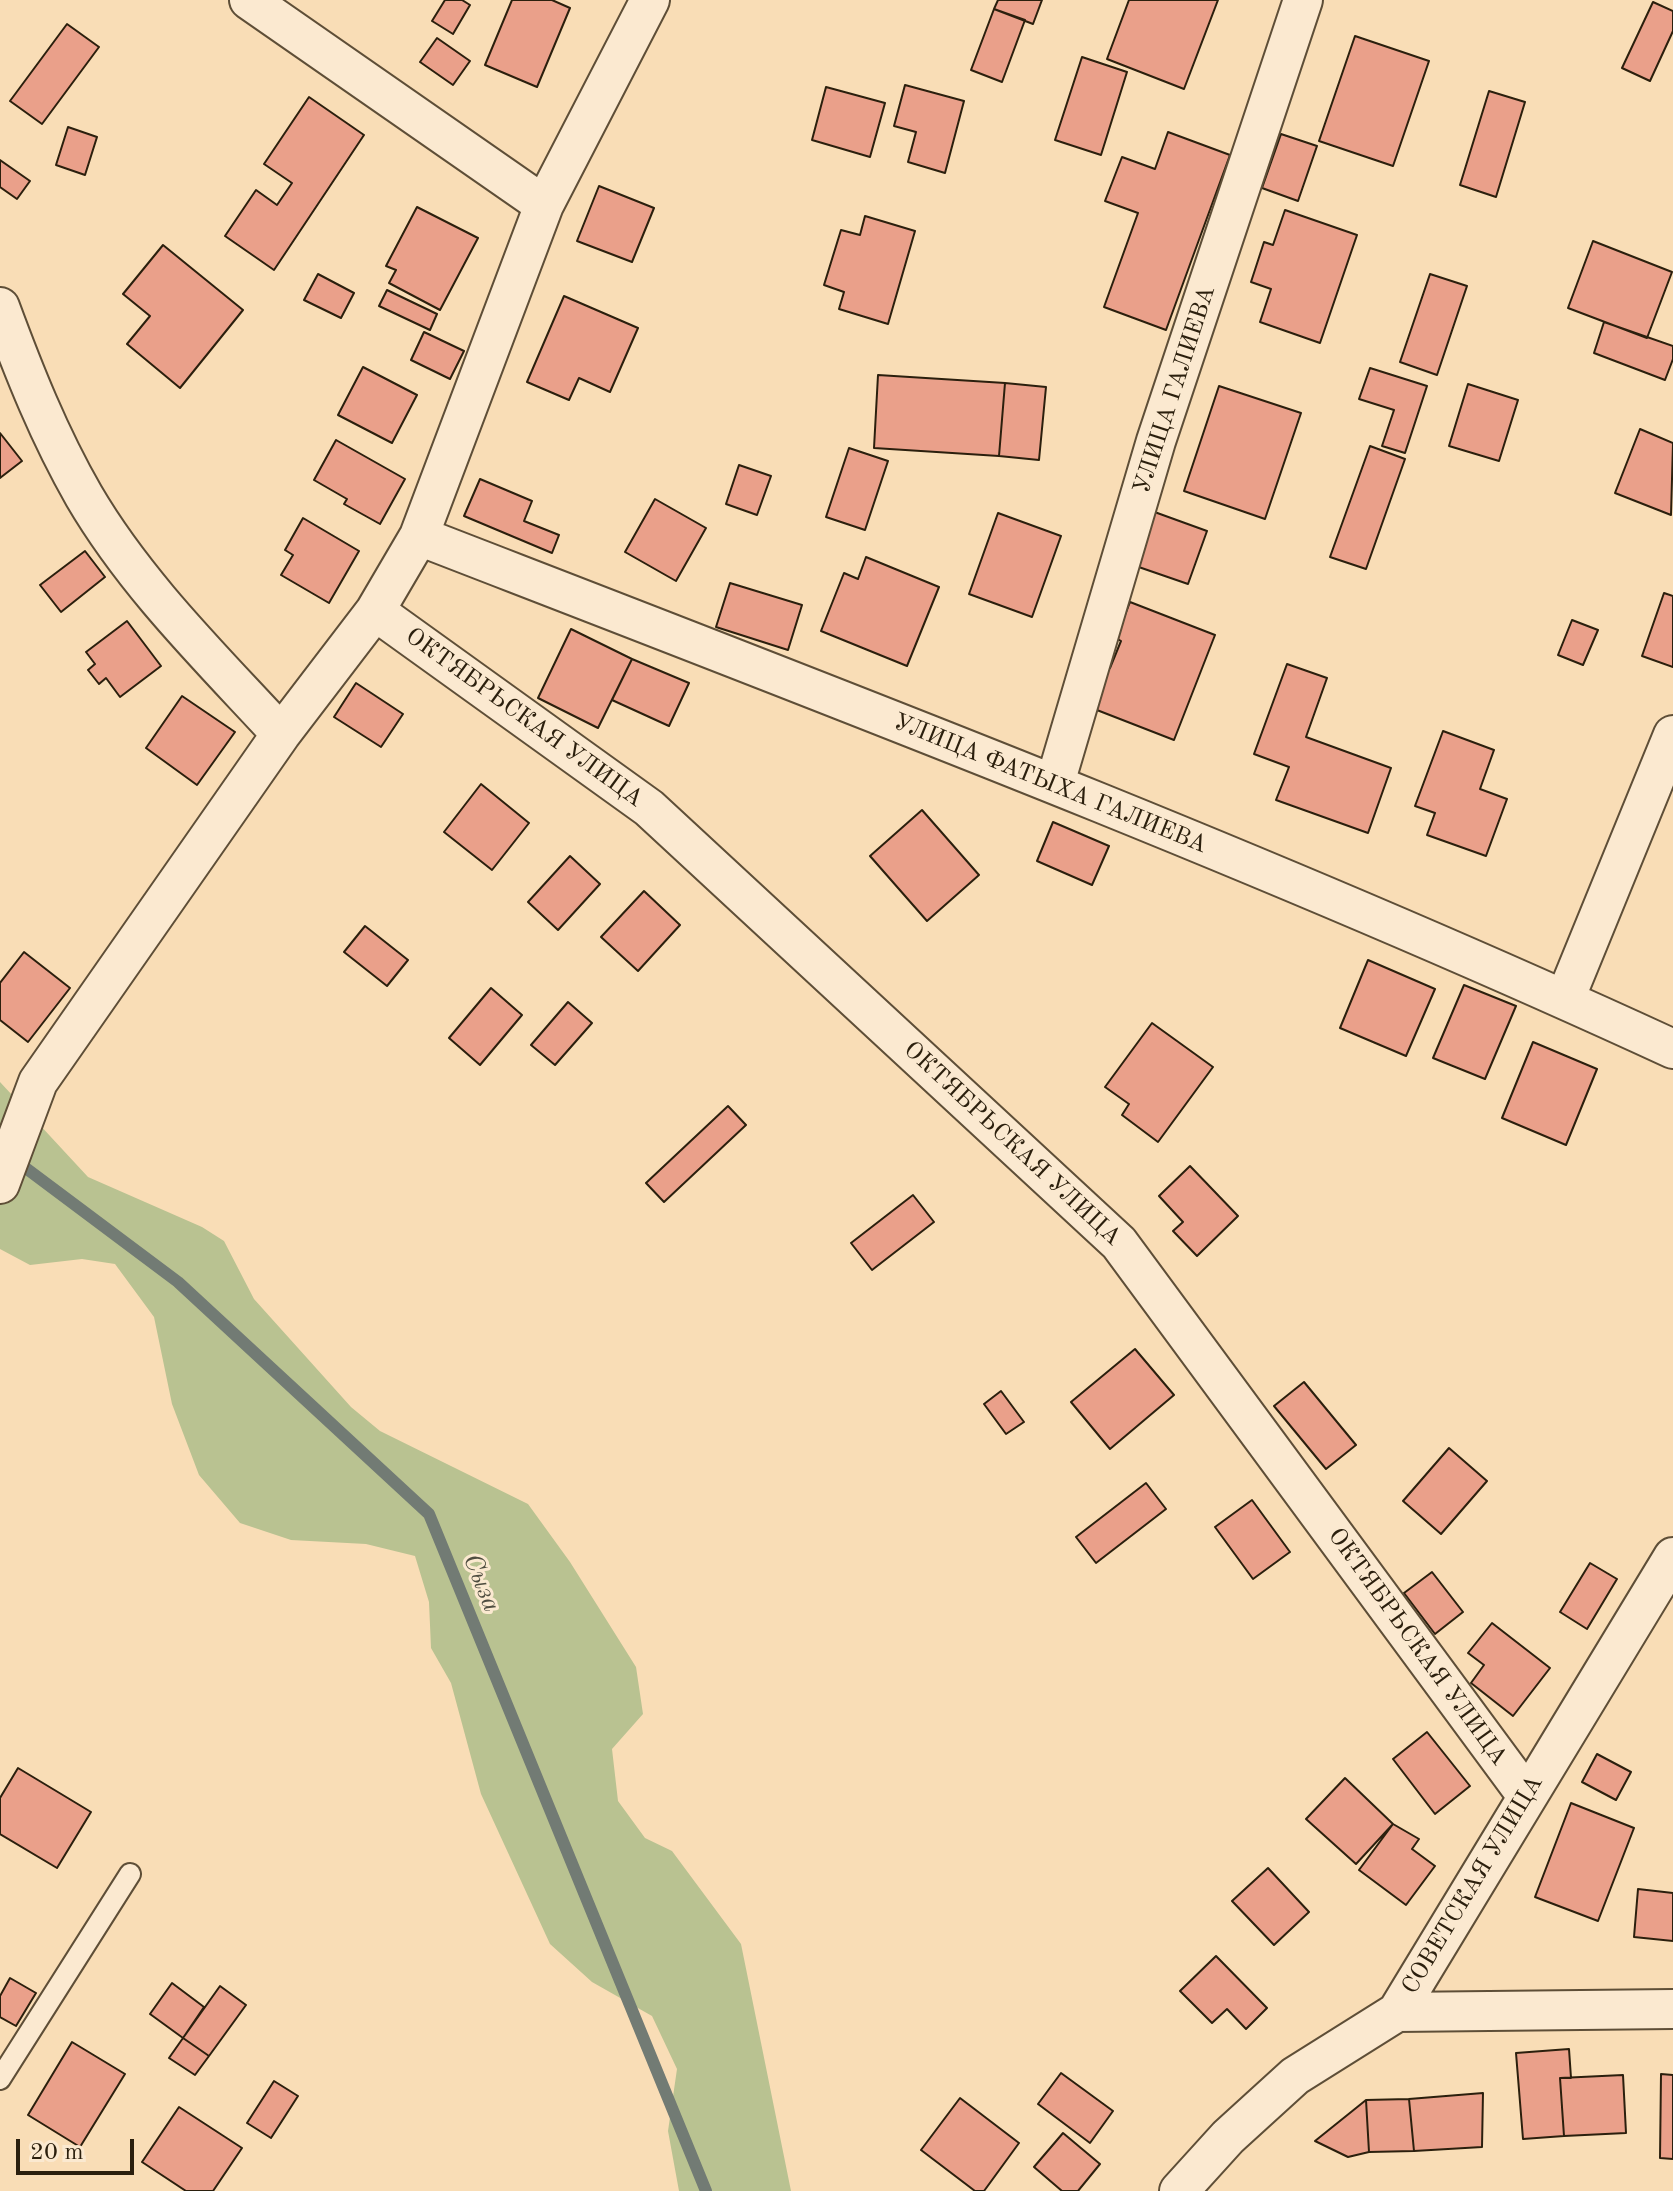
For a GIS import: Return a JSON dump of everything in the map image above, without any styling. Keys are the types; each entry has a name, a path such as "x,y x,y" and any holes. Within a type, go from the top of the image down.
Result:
{"street":[{"path":"249,0 544,205"},
{"path":"0,1184 38,1082 281,734 375,611 419,536 544,205 650,0"},
{"name":"УЛИЦА ГАЛИЕВА","path":"1055,783 1156,441 1303,0"},
{"path":"0,307 34,399 85,498 159,601 281,734"},
{"name":"УЛИЦА ФАТЫХА ГАЛИЕВА","path":"419,536 1055,783 1565,999 1673,1049"},
{"name":"ОКТЯБРЬСКАЯ УЛИЦА","path":"375,611 649,808 1119,1243 1527,1796"},
{"path":"1565,999 1673,735"},
{"name":"СОВЕТСКАЯ УЛИЦА","path":"1179,2191 1228,2137 1295,2076 1397,2012 1673,1557"},
{"path":"1397,2012 1673,2009"}],"lane":[{"path":"0,2079 130,1874"}],"green space":[{"path":"0,1082 88,1177 202,1227 224,1241 254,1299 351,1407 380,1431 528,1504 570,1562 636,1667 643,1714 612,1749 618,1801 645,1838 672,1851 741,1944 791,2191 679,2191 668,2131 677,2069 652,2016 592,1982 550,1944 481,1794 451,1683 431,1648 429,1602 415,1556 366,1544 291,1540 240,1523 199,1475 172,1404 154,1317 115,1264 82,1259 30,1265 0,1249"}],"building":[{"path":"445,0 462,0 470,5 453,34 432,21"},
{"path":"512,0 552,0 570,8 537,87 485,65"},
{"path":"998,0 1042,0 1033,24 994,9"},
{"path":"1129,0 1218,0 1184,89 1107,59"},
{"path":"1653,2 1673,11 1673,31 1650,81 1622,68"},
{"path":"994,9 1025,20 1002,82 971,70"},
{"path":"67,24 99,47 42,124 10,101"},
{"path":"1355,36 1429,61 1393,166 1319,141"},
{"path":"437,38 470,61 453,85 420,62"},
{"path":"1082,57 1127,72 1101,155 1055,140"},
{"path":"905,85 964,101 945,173 908,162 916,132 894,126"},
{"path":"826,87 885,103 870,157 812,140"},
{"path":"1489,91 1525,102 1496,197 1460,185"},
{"path":"309,97 364,135 274,270 225,236 256,190 277,205 292,183 264,164"},
{"path":"68,127 97,137 85,175 56,165"},
{"path":"1168,132 1230,155 1166,330 1104,307 1138,213 1105,201 1122,157 1155,169"},
{"path":"1281,134 1317,146 1298,201 1262,188"},
{"path":"0,160 30,181 17,199 0,187"},
{"path":"599,186 654,208 632,262 577,241"},
{"path":"417,207 478,238 440,310 389,283 396,270 386,266"},
{"path":"1285,210 1357,235 1320,343 1260,322 1271,289 1251,282 1264,242 1273,245"},
{"path":"865,216 915,231 888,324 839,309 844,292 824,285 841,230 860,235"},
{"path":"1593,241 1672,272 1647,338 1568,308"},
{"path":"163,245 243,310 180,388 127,344 150,316 123,294"},
{"path":"318,274 354,293 341,318 304,300"},
{"path":"1430,274 1467,286 1437,375 1400,362"},
{"path":"387,290 437,314 430,330 379,306"},
{"path":"564,296 638,328 610,392 579,378 569,400 527,382"},
{"path":"1604,322 1673,346 1673,359 1665,380 1594,353"},
{"path":"424,332 464,351 450,379 411,360"},
{"path":"363,367 417,395 392,443 338,415"},
{"path":"1370,368 1427,386 1405,453 1382,446 1394,410 1359,399"},
{"path":"878,375 1005,383 999,456 874,448"},
{"path":"1005,383 1046,387 1039,460 999,456"},
{"path":"1468,384 1518,400 1499,461 1449,446"},
{"path":"1219,386 1301,413 1265,519 1184,491"},
{"path":"1640,429 1673,443 1671,515 1615,493"},
{"path":"0,433 22,461 0,478"},
{"path":"336,440 405,479 380,524 344,504 347,499 314,480"},
{"path":"1370,446 1405,459 1366,569 1330,557"},
{"path":"849,448 888,461 865,530 826,517"},
{"path":"739,465 771,476 757,515 726,504"},
{"path":"480,479 532,501 524,521 559,535 552,553 464,516"},
{"path":"655,499 706,528 676,581 625,552"},
{"path":"1149,510 1207,531 1188,584 1130,564"},
{"path":"998,513 1061,536 1032,617 969,594"},
{"path":"303,518 359,551 329,603 281,575 293,555 285,550"},
{"path":"85,551 105,577 61,612 40,585"},
{"path":"866,557 939,587 907,666 821,631 844,573 858,579"},
{"path":"730,583 802,605 788,650 716,627"},
{"path":"1664,593 1673,596 1673,667 1642,656"},
{"path":"1130,602 1215,635 1174,740 1084,705 1100,664 1110,668 1121,641 1116,638"},
{"path":"1572,620 1598,630 1583,665 1558,655"},
{"path":"127,621 161,666 120,697 106,678 99,684 88,670 95,664 86,652"},
{"path":"571,629 632,659 598,728 538,698"},
{"path":"632,659 689,683 669,726 612,700"},
{"path":"1287,664 1327,678 1306,737 1391,768 1368,833 1276,800 1289,767 1254,754"},
{"path":"356,683 403,714 381,747 334,717"},
{"path":"182,696 235,732 197,785 146,748"},
{"path":"1443,731 1494,750 1480,789 1507,799 1486,856 1427,835 1435,813 1415,806"},
{"path":"481,784 529,823 492,870 444,832"},
{"path":"922,810 979,875 927,921 870,856"},
{"path":"1053,822 1109,846 1092,885 1037,861"},
{"path":"570,856 600,884 558,930 528,902"},
{"path":"644,891 680,925 638,971 601,937"},
{"path":"365,926 408,960 387,986 344,952"},
{"path":"24,952 70,988 28,1042 0,1020 0,983"},
{"path":"1368,960 1435,989 1406,1056 1340,1028"},
{"path":"1464,985 1516,1006 1485,1079 1433,1058"},
{"path":"491,988 522,1015 480,1065 449,1038"},
{"path":"568,1002 592,1023 555,1065 531,1045"},
{"path":"1152,1023 1213,1067 1158,1142 1122,1115 1129,1104 1105,1087"},
{"path":"1533,1042 1597,1069 1566,1145 1502,1118"},
{"path":"728,1106 746,1125 664,1202 646,1183"},
{"path":"1190,1166 1238,1216 1197,1256 1173,1231 1183,1222 1159,1196"},
{"path":"913,1195 934,1222 872,1270 851,1243"},
{"path":"1135,1349 1174,1395 1110,1449 1071,1402"},
{"path":"1304,1382 1356,1445 1326,1469 1274,1406"},
{"path":"1001,1391 1024,1422 1006,1434 984,1404"},
{"path":"1449,1448 1487,1481 1441,1534 1403,1501"},
{"path":"1146,1483 1166,1509 1096,1563 1076,1537"},
{"path":"1252,1500 1290,1552 1253,1579 1215,1527"},
{"path":"1590,1563 1617,1579 1587,1629 1560,1612"},
{"path":"1432,1572 1463,1612 1435,1634 1404,1593"},
{"path":"1492,1623 1550,1668 1513,1716 1471,1683 1484,1665 1468,1653"},
{"path":"1427,1732 1470,1786 1435,1814 1393,1759"},
{"path":"1597,1754 1631,1772 1616,1800 1582,1782"},
{"path":"18,1768 91,1812 57,1868 0,1834 0,1798"},
{"path":"1345,1778 1393,1824 1356,1864 1306,1819"},
{"path":"1571,1803 1634,1828 1598,1921 1535,1897"},
{"path":"1393,1824 1419,1839 1412,1849 1435,1866 1406,1905 1359,1870"},
{"path":"1268,1868 1309,1912 1274,1945 1232,1901"},
{"path":"1638,1889 1673,1893 1673,1941 1634,1937"},
{"path":"1216,1956 1267,2008 1246,2029 1227,2009 1212,2023 1180,1991"},
{"path":"10,1978 36,1993 16,2026 0,2017 0,1996"},
{"path":"172,1983 204,2007 183,2038 150,2014"},
{"path":"220,1986 246,2005 209,2056 183,2038"},
{"path":"183,2038 209,2056 195,2075 169,2058"},
{"path":"72,2042 125,2074 80,2147 28,2115"},
{"path":"1569,2049 1571,2078 1560,2078 1564,2136 1523,2139 1516,2053"},
{"path":"1061,2073 1113,2111 1090,2143 1038,2104"},
{"path":"1661,2074 1673,2075 1673,2159 1660,2158"},
{"path":"1623,2075 1626,2133 1564,2136 1560,2078"},
{"path":"274,2081 298,2096 271,2138 247,2123"},
{"path":"1483,2093 1482,2147 1414,2151 1409,2099"},
{"path":"960,2098 1019,2143 984,2191 975,2191 921,2150"},
{"path":"1409,2099 1414,2151 1369,2152 1366,2100"},
{"path":"1366,2100 1369,2152 1348,2157 1315,2141"},
{"path":"179,2107 242,2148 213,2191 186,2191 142,2162"},
{"path":"1063,2133 1100,2164 1078,2191 1062,2191 1034,2167"}],"waterway":[{"name":"Сыза","path":"15,1160 178,1282 429,1514 706,2191"}]}
